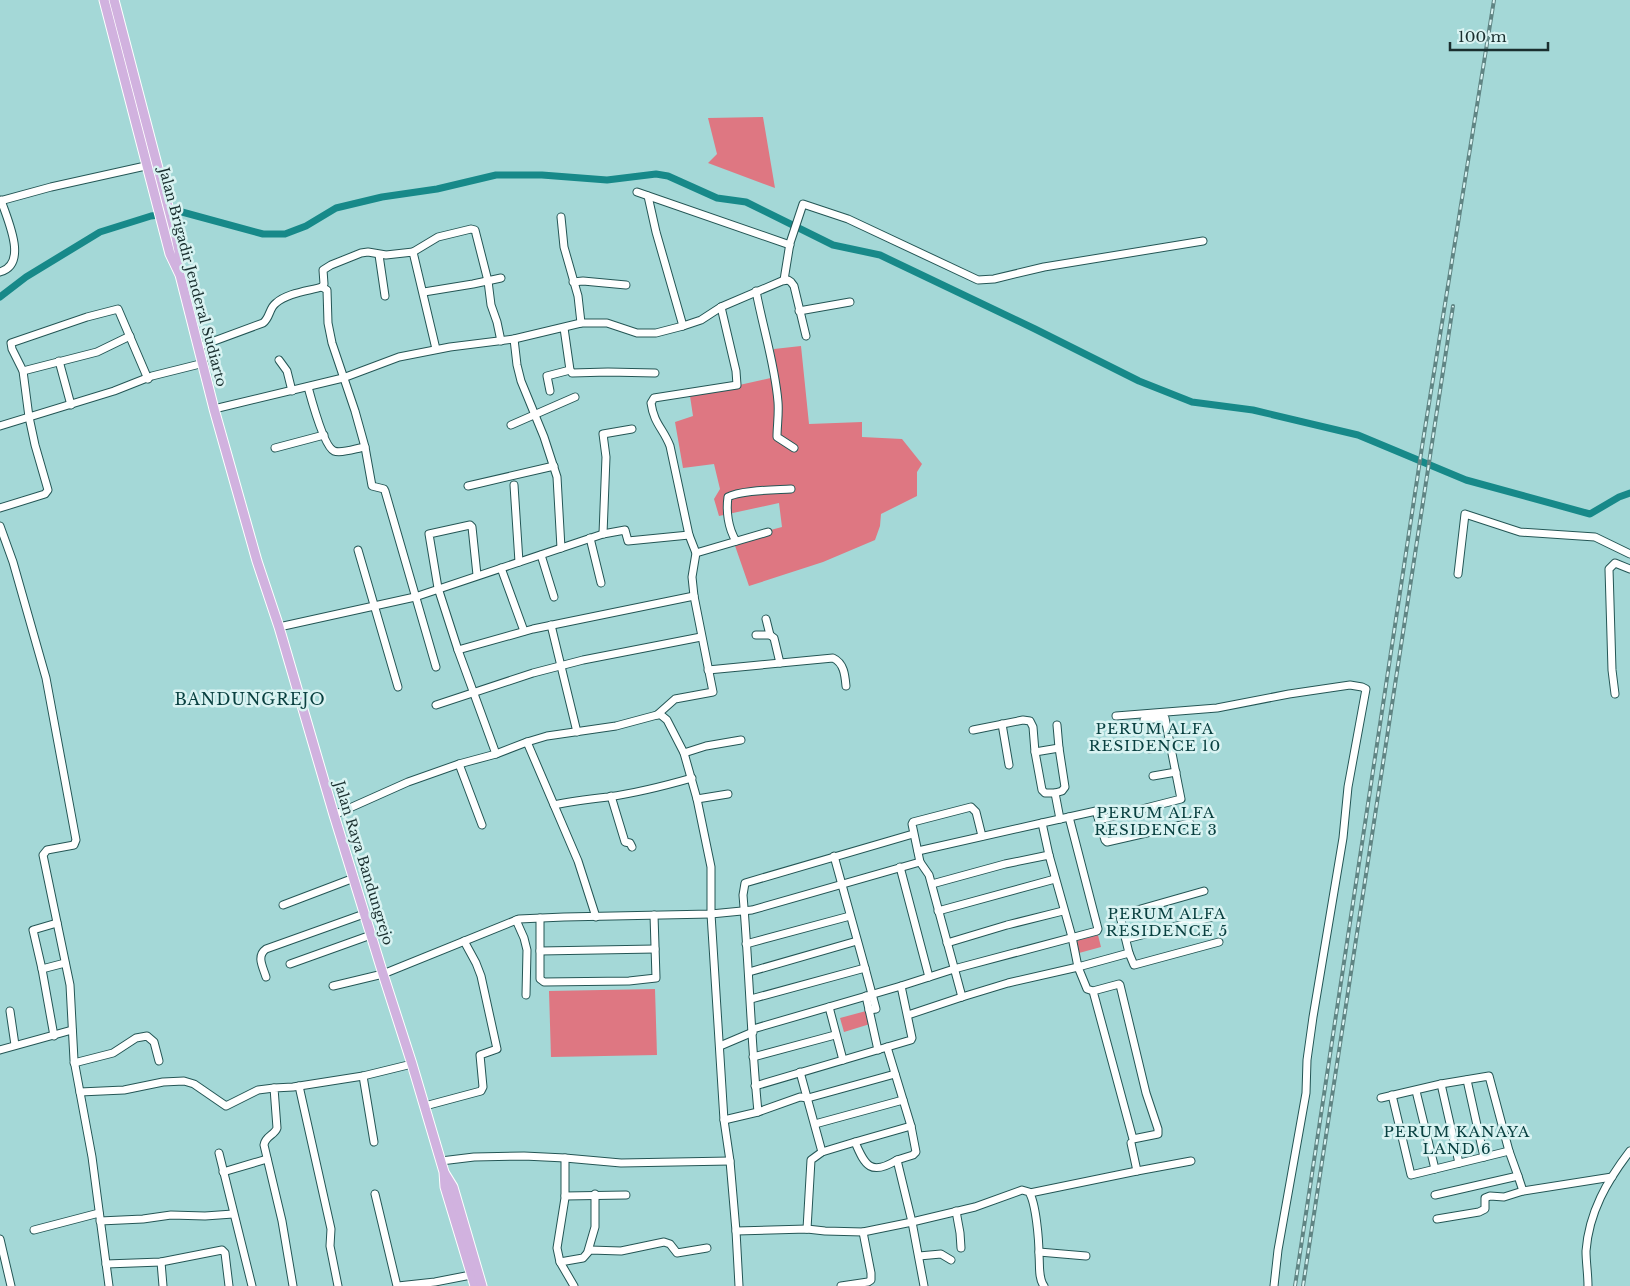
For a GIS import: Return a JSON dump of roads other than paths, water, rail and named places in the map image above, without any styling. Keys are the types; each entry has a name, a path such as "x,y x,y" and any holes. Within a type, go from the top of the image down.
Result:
{"main road":[{"name":"Jalan Brigadir Jenderal Sudiarto","path":"104,0 163,204 171,237 170,254 178,271 204,363 214,409 257,561"},
{"name":"Jalan Brigadir Jenderal Sudiarto","path":"114,0 152,164"},
{"name":"Jalan Raya Bandungrejo","path":"257,561 279,627 364,914 412,1064 444,1172 445,1187 475,1286"},
{"name":"Jalan Raya Bandungrejo","path":"444,1172 454,1187 482,1286"}],"street":[{"path":"0,272 6,271 11,266 15,244 0,201 52,186 152,164"},
{"path":"637,192 790,244"},
{"path":"648,196 656,232 683,326"},
{"path":"784,280 790,244 804,204 848,219 978,280 994,279 1044,268 1203,241"},
{"path":"561,217 564,246 578,296 581,323"},
{"path":"322,288 324,284 323,270 361,253 368,252 380,255 413,252 438,237 473,229 488,281 491,305 498,322 501,341"},
{"path":"413,252 424,292 436,350"},
{"path":"380,255 385,296"},
{"path":"424,292 501,278"},
{"path":"214,409 343,378 399,357 514,339 581,323 607,323 637,333 656,333 700,320 721,307 784,280 791,282 794,286 806,336"},
{"path":"573,282 626,284"},
{"path":"198,346 263,323 278,301 322,288 327,290 329,330 365,447 372,486 384,489 385,491 414,597 436,667"},
{"path":"756,291 778,400 779,420 777,438 794,448"},
{"path":"799,311 850,302"},
{"path":"334,815 401,785 459,764 496,754 547,736 616,726 657,715 675,699 713,692 694,596 692,577 696,553 689,535 670,446 667,437 655,421 651,403 654,398 737,385 736,371 721,307"},
{"path":"0,508 45,494 48,490 34,445 23,371 10,343 115,308 118,309 148,378"},
{"path":"564,328 570,370"},
{"path":"23,371 97,352 130,336"},
{"path":"514,339 521,381 558,477 561,548"},
{"path":"279,360 288,371 292,391"},
{"path":"59,361 71,405"},
{"path":"0,426 71,405 148,378 204,363"},
{"path":"550,391 547,376 570,370 573,373 655,373"},
{"path":"308,387 331,449 336,452 365,447"},
{"path":"511,425 575,397"},
{"path":"603,534 606,457 603,434 632,429"},
{"path":"275,448 324,434"},
{"path":"468,486 554,466"},
{"path":"514,485 519,562"},
{"path":"736,541 728,515 728,497 749,492 791,489"},
{"path":"1458,574 1465,514 1520,532 1595,537 1630,554"},
{"path":"0,526 46,678 76,840 74,845 44,852 71,995 74,1063 92,1157 109,1286"},
{"path":"477,575 472,526 432,532 428,536 438,588 458,650 496,754"},
{"path":"279,627 414,597 603,534 625,530 628,541 689,535"},
{"path":"696,553 768,532"},
{"path":"590,538 601,583"},
{"path":"358,550 398,687"},
{"path":"541,555 554,597"},
{"path":"1615,694 1609,570 1615,563 1630,569"},
{"path":"502,568 524,631"},
{"path":"458,650 550,625 694,596"},
{"path":"766,619 770,635 777,644 780,663"},
{"path":"550,625 562,666 577,732"},
{"path":"756,635 770,635"},
{"path":"436,705 474,691 562,666 701,636"},
{"path":"708,670 833,658 840,664 846,686"},
{"path":"1116,716 1216,708 1350,685 1366,688 1348,787 1343,838 1307,1060 1306,1093 1278,1250 1274,1286"},
{"path":"657,715 661,715 667,720 684,752 697,799 711,867 711,914 724,1120 730,1161 739,1286"},
{"path":"1099,820 1181,799 1165,718 1144,720"},
{"path":"973,730 1023,720 1030,721 1033,727 1035,752 1042,790 1046,793 1055,793 1062,791 1065,787 1057,725"},
{"path":"1002,724 1009,765"},
{"path":"684,752 741,740"},
{"path":"527,742 578,861 596,917"},
{"path":"1149,749 1170,746"},
{"path":"1035,752 1059,748"},
{"path":"459,764 482,825"},
{"path":"1153,776 1176,772"},
{"path":"554,805 645,790 692,778"},
{"path":"1055,793 1060,818"},
{"path":"697,799 728,794"},
{"path":"611,796 625,842 630,843 632,847"},
{"path":"962,997 932,884 929,875 920,862 912,824 913,822 968,807 973,808 976,812 982,836"},
{"path":"918,851 1094,810 1107,842 1190,823"},
{"path":"720,1046 753,1030 954,969 1096,931 1098,929 1069,817"},
{"path":"1042,823 1063,911 1072,937 1078,967 1086,988 1093,991 1118,984 1121,986 1146,1093 1158,1134 1133,1139 1093,991"},
{"path":"758,1112 743,886 746,881 913,834"},
{"path":"932,884 1006,864 1049,855"},
{"path":"834,856 865,968 869,996 876,1009 869,1010 878,1050"},
{"path":"334,986 383,974 516,920 711,914 744,911 769,906 920,862"},
{"path":"900,867 929,977"},
{"path":"283,905 354,878"},
{"path":"938,911 1055,878"},
{"path":"1204,891 1122,914 1120,916 1129,954 1134,965 1219,942"},
{"path":"947,943 1063,911"},
{"path":"266,976 261,960 263,951 364,914"},
{"path":"540,918 540,975 542,982 573,982 655,979 657,977 654,915"},
{"path":"746,944 850,916"},
{"path":"1126,940 1212,917"},
{"path":"516,920 527,950 526,996"},
{"path":"54,1036 33,930 57,923"},
{"path":"290,964 371,935"},
{"path":"424,1106 481,1091 483,1087 480,1055 497,1049 481,976 476,962 464,941"},
{"path":"749,972 857,942"},
{"path":"540,951 655,950"},
{"path":"908,1015 1008,983 1129,954"},
{"path":"42,969 65,963"},
{"path":"751,999 865,968"},
{"path":"755,1086 912,1040 901,986"},
{"path":"829,1007 843,1060"},
{"path":"10,1011 15,1045"},
{"path":"0,1050 72,1030"},
{"path":"753,1057 835,1035"},
{"path":"74,1063 113,1053 136,1038 147,1036 154,1042 159,1061"},
{"path":"855,1142 864,1163 872,1168 884,1166 914,1155 916,1152 911,1126 887,1047"},
{"path":"80,1092 124,1090 184,1080 194,1084 226,1106 258,1090 363,1076 412,1064"},
{"path":"800,1072 822,1152"},
{"path":"724,1120 758,1112 800,1097 808,1098 894,1074"},
{"path":"363,1076 374,1142"},
{"path":"1381,1098 1441,1084 1490,1077 1509,1151 1523,1192"},
{"path":"1467,1080 1484,1157"},
{"path":"1441,1084 1459,1163"},
{"path":"299,1086 331,1229 330,1246 338,1286"},
{"path":"274,1088 277,1128 264,1142 282,1221 293,1286"},
{"path":"1416,1090 1435,1169"},
{"path":"1392,1095 1410,1174 1413,1175 1509,1151"},
{"path":"815,1124 903,1100"},
{"path":"807,1229 810,1163 813,1158 822,1152 911,1126"},
{"path":"1131,1143 1137,1171"},
{"path":"1588,1286 1586,1251 1592,1216 1602,1191 1630,1151"},
{"path":"219,1153 252,1286"},
{"path":"441,1161 482,1157 524,1156 621,1163 730,1161"},
{"path":"565,1158 565,1196 558,1248 560,1262 574,1286"},
{"path":"223,1172 268,1159"},
{"path":"897,1160 912,1222 924,1286"},
{"path":"1030,1193 1191,1161"},
{"path":"1435,1195 1518,1176"},
{"path":"1437,1219 1479,1212 1485,1209 1485,1198 1490,1196 1504,1197 1612,1177"},
{"path":"736,1230 807,1229 863,1232 975,1207 1022,1190 1027,1190 1032,1201 1041,1279 1044,1286"},
{"path":"375,1194 398,1286 436,1282 471,1275"},
{"path":"565,1196 595,1194 626,1195"},
{"path":"560,1262 583,1258 588,1251 595,1227 595,1194"},
{"path":"956,1211 961,1248"},
{"path":"34,1230 99,1217 143,1219 172,1215 205,1216 233,1214"},
{"path":"842,1286 871,1283 871,1273 863,1232"},
{"path":"0,1239 11,1286"},
{"path":"588,1251 621,1251 664,1242 670,1244 677,1253 707,1248"},
{"path":"106,1264 161,1262 222,1250 225,1252 229,1286"},
{"path":"1039,1252 1086,1256"},
{"path":"919,1256 941,1254 951,1260"},
{"path":"161,1262 163,1286"}],"waterway":[{"path":"0,297 26,277 100,232 151,216 182,212 263,234 285,234 306,226 336,208 382,197 437,189 496,175 542,175 607,180 656,174 668,176 717,198 746,202 833,245 880,255 1139,381 1192,402 1253,410 1358,435 1466,480 1590,514 1619,497 1630,493"}],"railway":[{"path":"1295,1286 1422,447 1494,0"},
{"path":"1303,1286 1453,306"}],"district":[{"name":"BANDUNGREJO","path":"250,699"},
{"name":"PERUM ALFA RESIDENCE 10","path":"1155,738"},
{"name":"PERUM ALFA RESIDENCE 3","path":"1156,822"},
{"name":"PERUM ALFA RESIDENCE 5","path":"1167,922"},
{"name":"PERUM KANAYA LAND 6","path":"1457,1140"}]}
